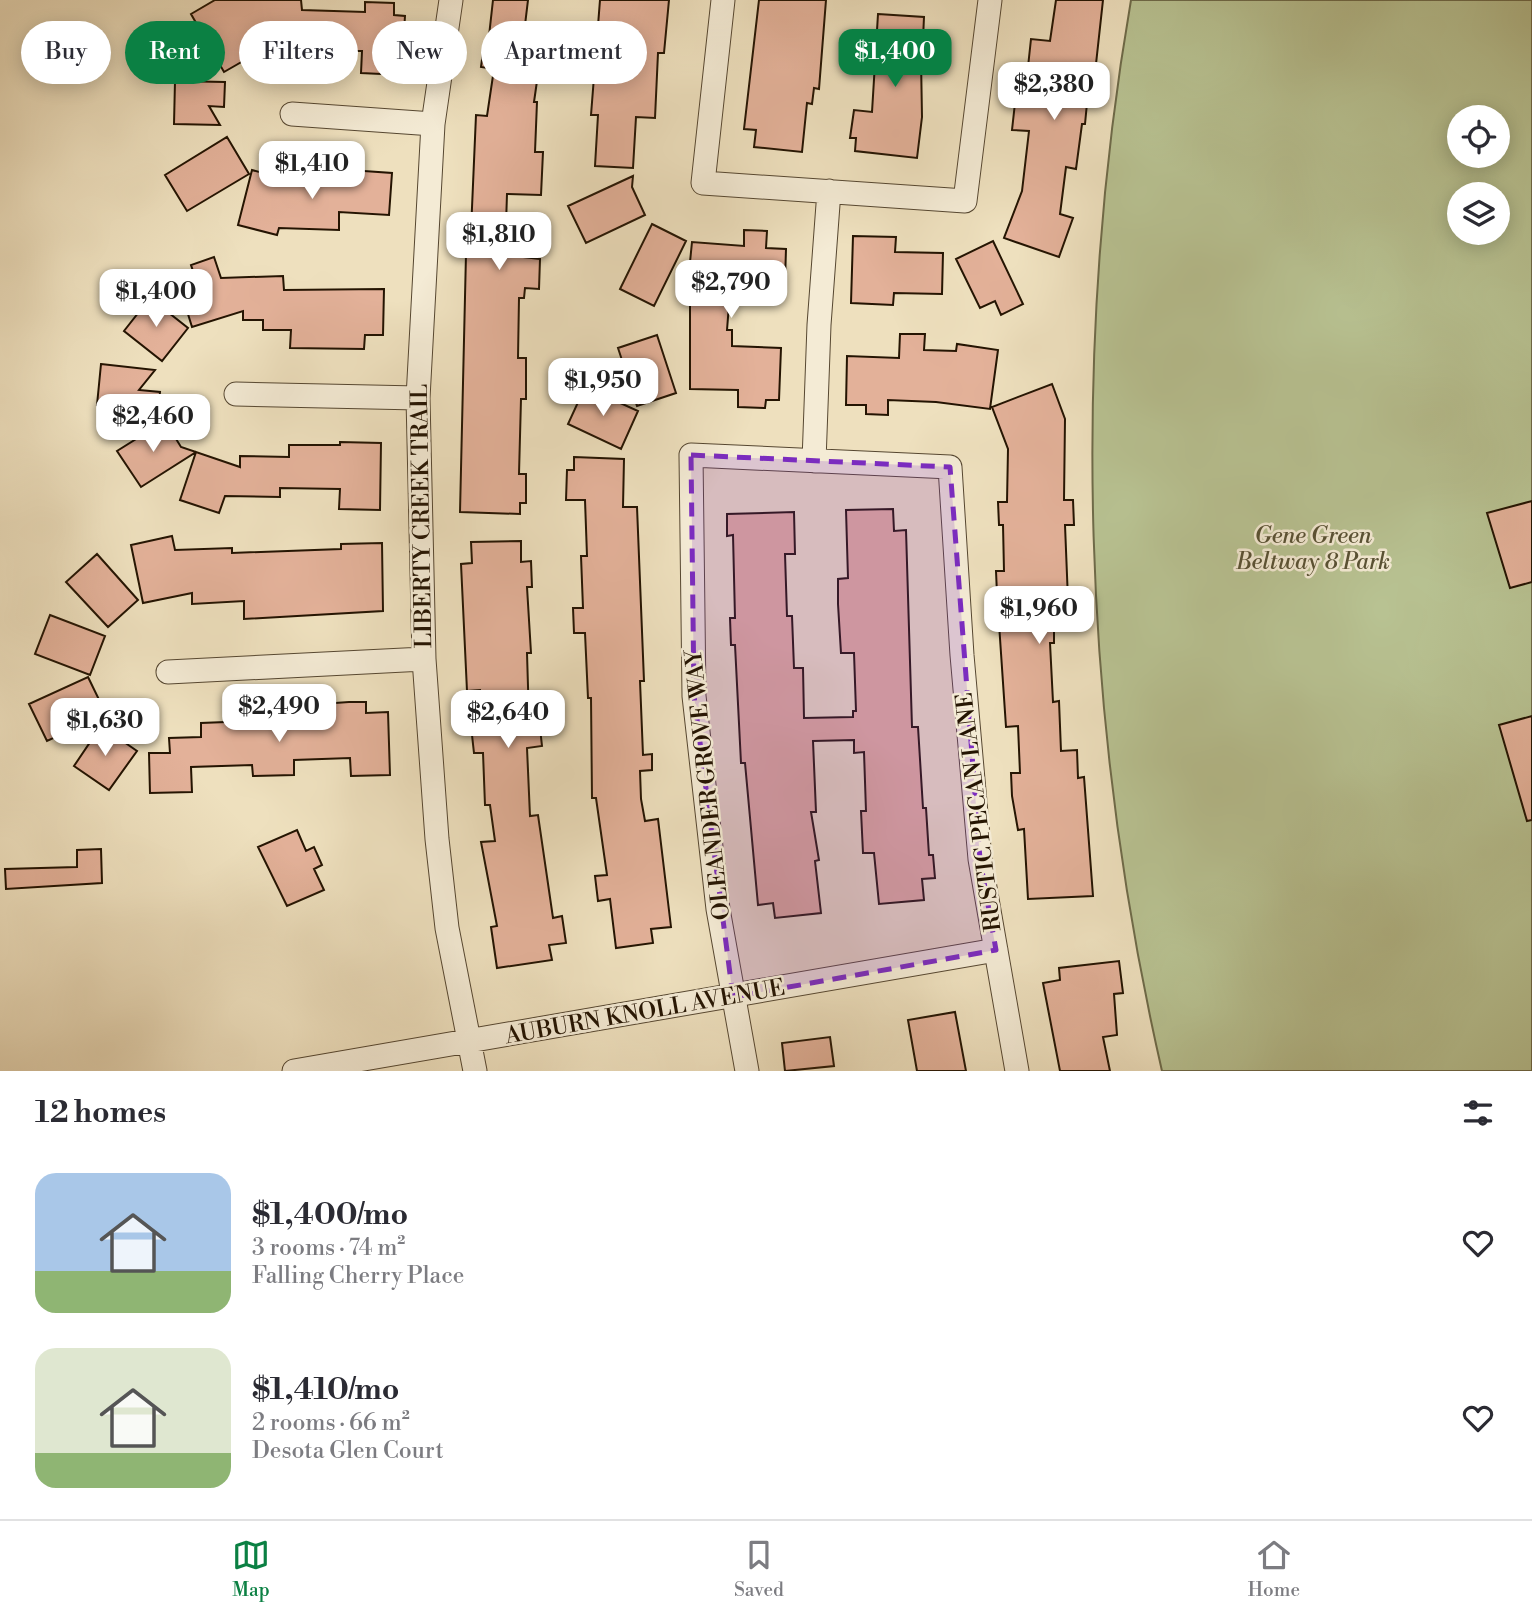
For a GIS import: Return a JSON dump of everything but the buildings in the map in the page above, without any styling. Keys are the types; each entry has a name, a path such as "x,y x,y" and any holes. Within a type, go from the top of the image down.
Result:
{"street":[{"name":"LIBERTY CREEK TRAIL","path":"451,0 433,124 418,398 424,659 447,928 475,1071"},
{"path":"723,0 703,183 965,201 990,0"},
{"path":"292,114 433,124"},
{"path":"814,461 819,326 830,191"},
{"path":"236,394 418,398"},
{"name":"OLEANDER GROVE WAY","path":"747,1071 718,909 694,696 691,455 814,461"},
{"name":"RUSTIC PECAN LANE","path":"814,461 950,467 962,654 980,859 1017,1071"},
{"path":"168,672 424,659"},
{"name":"AUBURN KNOLL AVENUE","path":"294,1071 996,950"}],"highlighted area":[{"path":"691,455 950,467 980,859 996,950 733,997 694,696"}],"green space":[{"name":"Gene Green Beltway 8 Park","path":"1131,0 1532,0 1532,1071 1162,1071 1135,939 1115,806 1101,672 1094,537 1093,402 1099,267 1112,133"}]}
